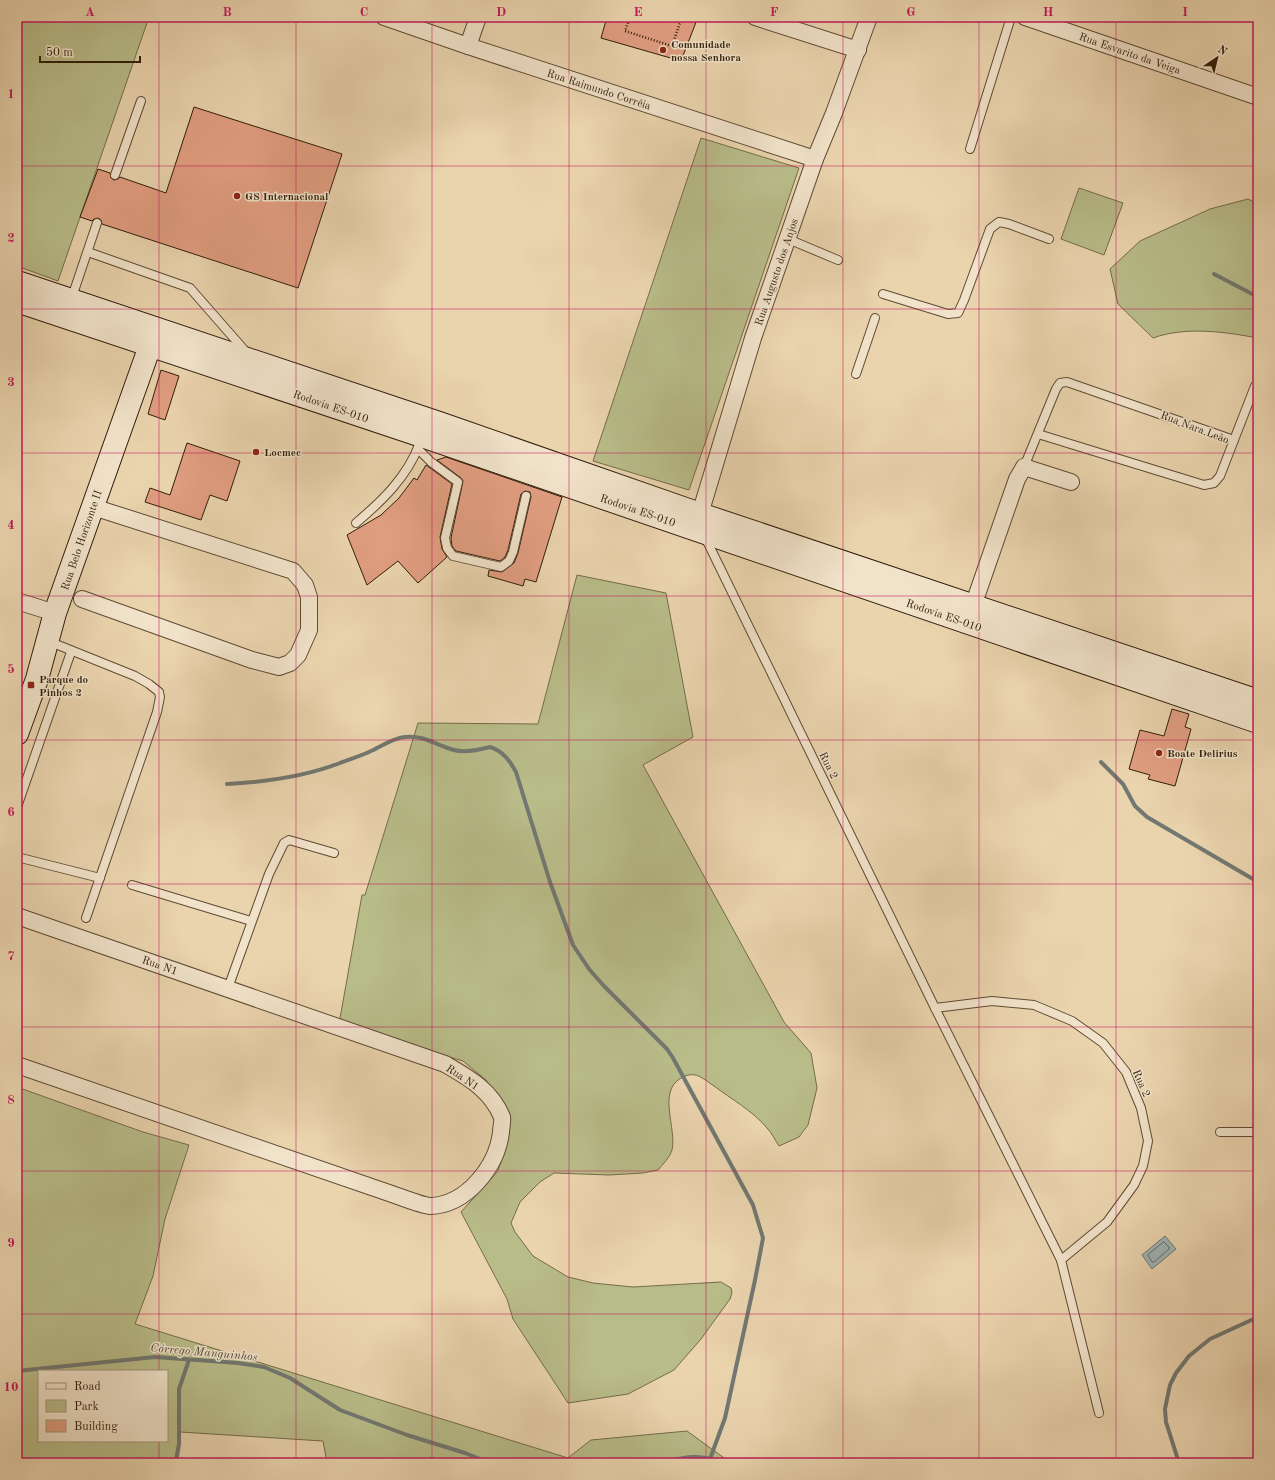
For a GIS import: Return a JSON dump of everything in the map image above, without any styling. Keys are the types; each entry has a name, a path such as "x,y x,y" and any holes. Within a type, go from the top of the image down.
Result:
{"main road":[{"name":"Rodovia ES-010","path":"17,282 446,425 701,523 1026,644 1249,719"},
{"name":"Rodovia ES-010","path":"17,301 150,346 420,443 701,523 974,606 1258,701"},
{"name":"Rua Belo Horizonte II","path":"17,734 37,679 55,613 94,507 113,448 150,346"},
{"path":"1249,719 1258,731"}],"street":[{"name":"Rua Raimundo Corrêia","path":"384,17 468,46 815,158"},
{"path":"468,46 478,17"},
{"path":"755,17 858,50"},
{"name":"Rua Augusto dos Anjos","path":"701,523 753,338 815,158 858,50 869,17"},
{"name":"Rua Esvarito da Veiga","path":"1025,17 1258,96"},
{"path":"1024,467 1070,482"},
{"name":"Rua Nara Leão","path":"974,606 1017,479 1024,467"},
{"path":"82,599 252,660 279,667 290,663 298,655 309,630 309,597 305,585 293,571 94,507"},
{"path":"17,600 55,613"},
{"name":"Rua N1","path":"17,916 445,1064 477,1083 491,1098 502,1118 500,1138 494,1156 475,1186 452,1201 430,1206 17,1065"}],"lane":[{"path":"970,149 1011,17"},
{"path":"115,175 141,101"},
{"path":"883,294 948,314 958,313 990,229 999,222 1009,224 1049,239"},
{"path":"71,300 97,223"},
{"path":"788,239 838,260"},
{"path":"88,252 190,288 253,361"},
{"path":"856,374 875,318"},
{"name":"Rua Nara Leão","path":"1024,467 1056,389 1060,383 1067,382 1234,440 1220,476 1214,484 1204,485 1038,434"},
{"path":"1234,440 1255,386"},
{"path":"356,523 383,499 395,485 420,443 431,462 458,482 444,538 447,548 453,556 500,567 508,561 513,552 526,496"},
{"name":"Rua 2","path":"701,523 935,1008 1061,1260 1099,1413"},
{"path":"48,641 71,652 135,676 149,684 158,692 160,697 157,712 86,918"},
{"path":"17,807 71,652"},
{"path":"228,988 269,874 286,840 334,853"},
{"path":"17,857 100,878"},
{"path":"132,885 251,921"},
{"name":"Rua 2","path":"935,1008 992,1001 1034,1006 1072,1021 1103,1043 1126,1072 1141,1108 1148,1140 1143,1166 1134,1185 1107,1222 1061,1260"},
{"path":"1220,1132 1258,1132"}],"path":[{"path":"630,17 626,31 672,46 682,17"}],"green space":[{"path":"23,17 149,17 58,281 17,266 17,33"},
{"path":"701,138 799,168 689,490 593,461"},
{"path":"1079,188 1123,203 1104,255 1061,239"},
{"path":"1248,199 1258,204 1258,338 1219,332 1192,331 1166,334 1153,338 1118,304 1110,269 1140,241 1210,209"},
{"path":"577,575 666,593 693,737 643,765 784,1022 811,1053 817,1088 808,1125 799,1137 779,1146 769,1130 749,1111 702,1078 694,1075 686,1076 674,1084 670,1092 669,1111 673,1141 672,1150 668,1158 658,1170 643,1173 609,1175 554,1173 540,1182 520,1202 511,1223 515,1232 533,1256 568,1277 593,1283 633,1287 721,1282 731,1288 732,1293 730,1299 701,1339 674,1370 628,1394 568,1403 513,1319 507,1299 461,1212 498,1171 507,1141 506,1117 486,1080 463,1061 339,1024 362,895 365,895 418,723 538,724"},
{"path":"17,1087 143,1132 189,1145 165,1219 153,1276 135,1324 568,1458 591,1440 687,1431 731,1463 327,1463 323,1441 180,1432 174,1463 17,1463"}],"water":[{"path":"1165,1236 1176,1249 1152,1269 1142,1255"}],"building":[{"name":"Comunidade nossa Senhora","path":"607,17 698,17 681,61 601,38"},
{"path":"194,107 342,154 298,288 102,224 101,220 98,218 92,221 80,217 98,169 110,173 111,178 114,180 120,177 166,193"},
{"path":"161,370 179,376 165,420 148,414"},
{"path":"187,443 240,461 227,501 210,495 201,520 145,502 150,488 170,495"},
{"path":"446,457 562,497 536,582 525,579 523,586 488,576 489,570 502,572 514,563 518,553 531,497 530,492 525,491 521,494 508,550 505,557 500,561 456,551 452,546 451,538 463,481 437,460"},
{"path":"426,465 452,484 440,537 442,549 447,557 418,583 398,561 367,585 347,535 381,515 399,498 414,478 417,480"},
{"name":"Boate Delirius","path":"1172,709 1189,714 1185,727 1191,729 1175,786 1148,779 1150,775 1129,769 1140,730 1164,736"}],"waterway":[{"path":"1214,274 1258,297"},
{"path":"227,784 256,782 313,772 359,756 392,741 405,737 418,737 458,751 472,751 490,747 499,751 506,757 516,772 550,882 573,945 589,969 603,985 667,1049 673,1058 753,1205 763,1238 725,1418 710,1459"},
{"path":"1101,762 1123,784 1135,806 1147,817 1258,882"},
{"path":"1179,1463 1166,1422 1165,1409 1170,1385 1176,1373 1189,1356 1210,1339 1258,1317"},
{"name":"Córrego Manguinhos","path":"17,1371 155,1357 238,1363 264,1367 290,1378 340,1410 407,1435 465,1453 490,1463"},
{"path":"176,1463 179,1444 179,1389 189,1360"},
{"name":"Córrego Manguinhos","path":"662,1463 692,1457 706,1458 722,1463"}],"place":[{"name":"Comunidade nossa Senhora","path":"663,50"},
{"name":"GS Internacional","path":"237,196"},
{"name":"Locmec","path":"256,452"},
{"name":"Parque do Pinhos 2","path":"31,685"},
{"name":"Boate Delirius","path":"1159,753"}]}
